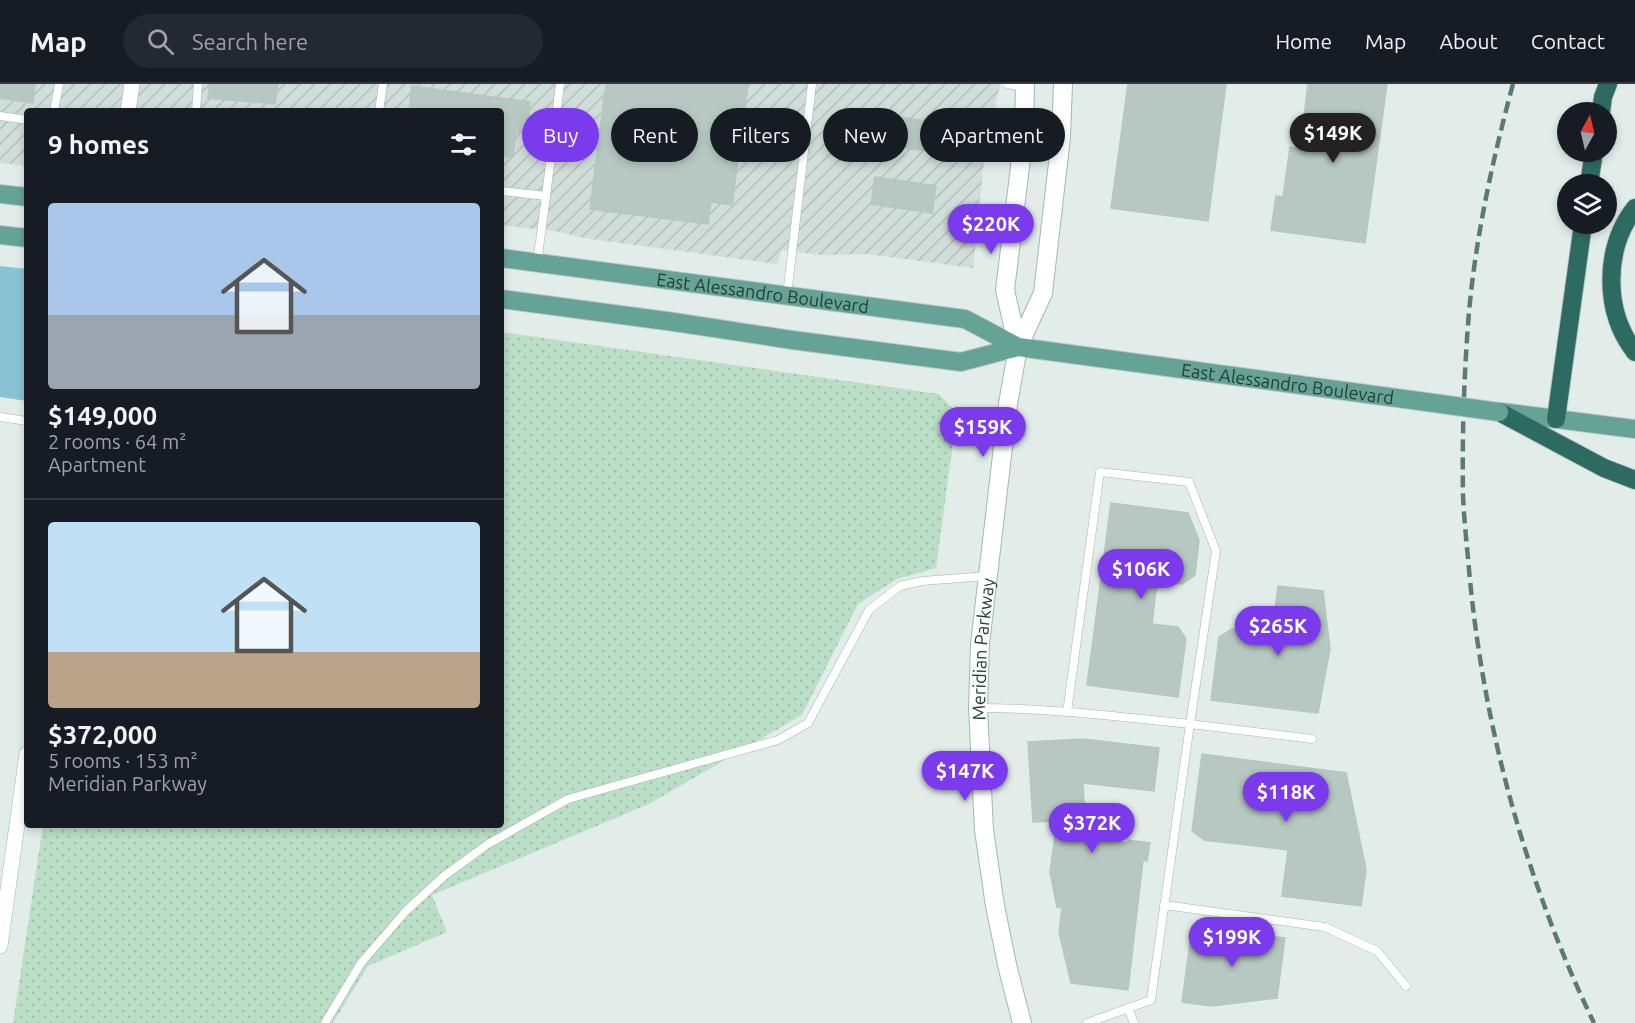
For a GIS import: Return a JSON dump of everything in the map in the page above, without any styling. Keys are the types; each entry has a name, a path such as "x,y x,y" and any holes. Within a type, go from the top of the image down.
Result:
{"highway":[{"path":"1602,102 1608,84"},
{"path":"1635,208 1628,216 1619,237 1613,257 1611,280 1613,302 1619,323 1635,352"},
{"path":"1556,419 1582,234"},
{"path":"1499,412 1604,468 1635,480"}],"main road":[{"path":"1018,347 1042,293 1061,136 1063,84"},
{"path":"1018,347 1005,290 1024,134 1026,86"},
{"path":"0,194 24,197"},
{"path":"0,235 24,238"},
{"name":"East Alessandro Boulevard","path":"504,258 965,319 1018,347 1635,429"},
{"name":"East Alessandro Boulevard","path":"504,299 961,362 1018,347"},
{"name":"Meridian Parkway","path":"1018,347 1008,404 980,644 978,708 984,830 995,906 1022,1023"}],"street":[{"path":"128,108 132,84"},
{"path":"0,946 24,775"}],"lane":[{"path":"55,108 59,84"},
{"path":"196,108 198,84"},
{"path":"379,108 383,84"},
{"path":"537,263 560,84"},
{"path":"787,296 812,84"},
{"path":"1007,84 1026,86"},
{"path":"0,116 24,120"},
{"path":"504,191 546,196"},
{"path":"0,417 24,421"},
{"path":"1067,712 1100,472 1189,482 1216,550 1151,1000 1087,1023"},
{"path":"325,1023 361,963 406,911 444,876 488,844 568,799 778,740 808,723 869,610 900,586 922,581 988,576"},
{"path":"978,708 1067,712 1190,724 1312,740"},
{"path":"1164,905 1325,927 1377,951 1406,986"},
{"path":"1128,1008 1134,1023"}],"shaded area":[{"path":"0,84 1000,84 995,108 920,108 920,162 984,162 973,268 867,254 820,255 782,250 777,264 504,225 504,108 24,108 24,166 0,163"}],"green space":[{"path":"504,332 939,394 957,413 936,568 897,579 858,604 802,715 649,804 432,895 447,932 368,966 333,1023 13,1023 43,828 504,828"}],"water":[{"path":"0,266 24,269 24,401 0,397"}],"building":[{"path":"0,84 35,84 33,103 0,98"},
{"path":"210,84 278,84 275,104 208,98"},
{"path":"606,84 748,84 745,108 710,108 710,162 738,162 732,205 711,202 708,224 590,209 596,162 599,162 599,139"},
{"path":"1128,84 1226,84 1208,221 1111,208"},
{"path":"1308,84 1387,84 1365,243 1271,230 1276,196 1283,197 1290,147 1300,149"},
{"path":"412,86 530,102 529,108 522,108 522,133 516,132 513,157 504,156 504,108 409,108"},
{"path":"908,118 920,120 920,150 908,148"},
{"path":"875,177 936,186 932,213 871,204"},
{"path":"1111,503 1188,513 1199,540 1195,575 1182,584 1157,581 1152,624 1178,627 1186,639 1178,697 1087,685"},
{"path":"1278,586 1323,591 1330,649 1318,713 1211,700 1219,637 1232,629 1272,634"},
{"path":"1082,739 1159,748 1154,791 1083,783 1086,837 1128,843 1128,840 1150,843 1147,861 1143,860 1128,990 1071,983 1059,932 1062,908 1057,907 1050,872 1057,821 1033,822 1028,742"},
{"path":"1202,754 1346,773 1366,869 1361,906 1282,896 1288,850 1204,840 1192,831"},
{"path":"1192,927 1285,938 1277,998 1212,1006 1182,1002"}],"railway":[{"path":"1513,84 1486,197 1472,283 1464,404 1465,527 1474,618 1483,678 1510,796 1547,912 1594,1023"}]}
